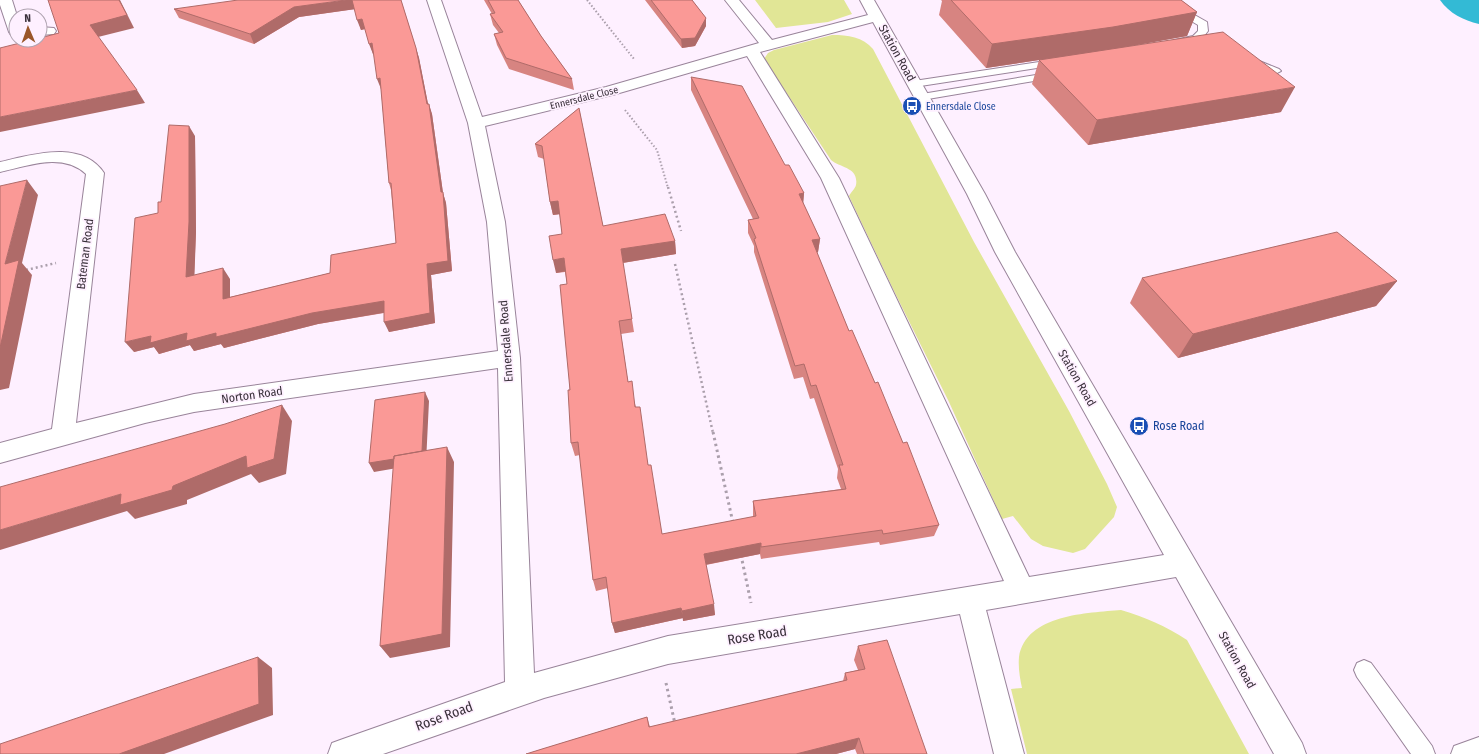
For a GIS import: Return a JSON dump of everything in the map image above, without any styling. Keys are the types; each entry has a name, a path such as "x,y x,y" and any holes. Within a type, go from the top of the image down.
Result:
{"street":[{"path":"5,0 8,14"},
{"name":"Ennersdale Road","path":"434,0 476,123 496,222 509,358 520,690"},
{"path":"732,0 830,178 1021,590"},
{"name":"Ennersdale Close","path":"476,123 610,91 759,47 872,9"},
{"name":"Station Road","path":"872,9 976,194 1005,252 1184,564 1290,754"},
{"name":"Bateman Road","path":"0,167 38,159 58,157 76,158 88,164 95,173 63,436"},
{"name":"Norton Road","path":"0,453 145,414 194,403 509,358"},
{"name":"Rose Road","path":"343,754 447,714 520,690 660,651 1184,564"},
{"path":"970,600 1009,754"}],"lane":[{"path":"1161,0 1203,24 1203,31 1196,39 1166,44"},
{"path":"1239,56 1275,71"},
{"path":"918,91 1067,61"},
{"path":"918,91 1066,74"},
{"path":"1364,670 1424,754"},
{"path":"1462,754 1479,748"}],"path":[{"path":"587,0 650,79"},
{"path":"610,91 657,150 681,231"},
{"path":"23,271 85,256"},
{"path":"675,264 734,526"},
{"path":"739,549 758,634"},
{"path":"660,651 676,731"}],"green space":[{"path":"755,0 844,0 852,14 828,22 776,28"},
{"path":"832,35 860,39 873,49 974,242 1069,411 1107,484 1117,507 1114,517 1085,549 1073,553 1043,546 1031,539 1013,516 1002,519 949,402 849,196 856,185 855,175 852,171 831,160 764,59 768,53 774,50"},
{"path":"1121,610 1155,622 1187,640 1249,754 1027,754 1011,689 1022,688 1019,673 1019,657 1024,643 1033,632 1060,618"}],"building":[{"path":"48,0 119,0 127,15 90,25 137,90 0,117 0,48 8,46 8,48 48,48 48,36 59,33"},
{"path":"238,0 346,0 294,7 250,34 174,9"},
{"path":"352,0 401,0 416,48 427,104 429,104 441,192 443,192 448,261 427,264 430,313 384,322 384,301 312,313 216,337 216,333 186,341 187,333 150,343 151,336 125,342 135,218 158,213 158,202 161,202 169,125 189,126 189,222 186,277 223,268 223,299 330,273 331,255 396,243 380,78 377,79 372,43 369,44 362,19 357,20"},
{"path":"488,0 518,0 541,36 572,79 506,58 494,34 503,32 490,14 495,13"},
{"path":"651,0 692,0 706,18 695,38 681,39"},
{"path":"951,0 1181,0 1197,12 1113,27 992,44"},
{"path":"1223,32 1295,87 1097,120 1039,60"},
{"path":"691,77 742,86 785,165 789,165 804,193 799,194 820,239 812,240 849,331 852,330 875,383 878,382 903,443 907,442 939,525 883,534 882,530 761,547 761,543 704,554 714,604 682,611 681,608 612,623 606,577 593,580 578,442 571,443 568,390 570,390 560,285 567,284 564,258 553,260 549,236 562,234 558,201 550,202 542,146 535,144 579,108 603,226 665,214 675,241 621,249 632,319 619,321 628,382 632,381 635,407 640,407 648,465 651,465 662,534 756,516 753,501 846,489 839,465 843,465 816,385 811,386 804,364 795,366 754,239 756,238 748,220 759,218"},
{"path":"27,180 5,264 19,260 0,348 0,186"},
{"path":"1337,232 1397,281 1193,334 1142,278"},
{"path":"425,392 422,451 394,456 394,459 369,463 375,400"},
{"path":"282,405 274,459 247,468 246,456 173,486 172,490 120,505 121,494 0,530 0,487 225,424"},
{"path":"447,447 442,634 380,646 394,456"},
{"path":"887,640 927,754 864,754 859,738 796,754 526,754 647,717 649,727 847,680 845,673 865,669 858,646"},
{"path":"258,657 259,704 119,754 0,754 0,744"}],"waterway":[{"path":"1460,0 1479,12"}],"place":[{"name":"Ennersdale Close","path":"912,106"},
{"name":"Rose Road","path":"1139,426"}]}
